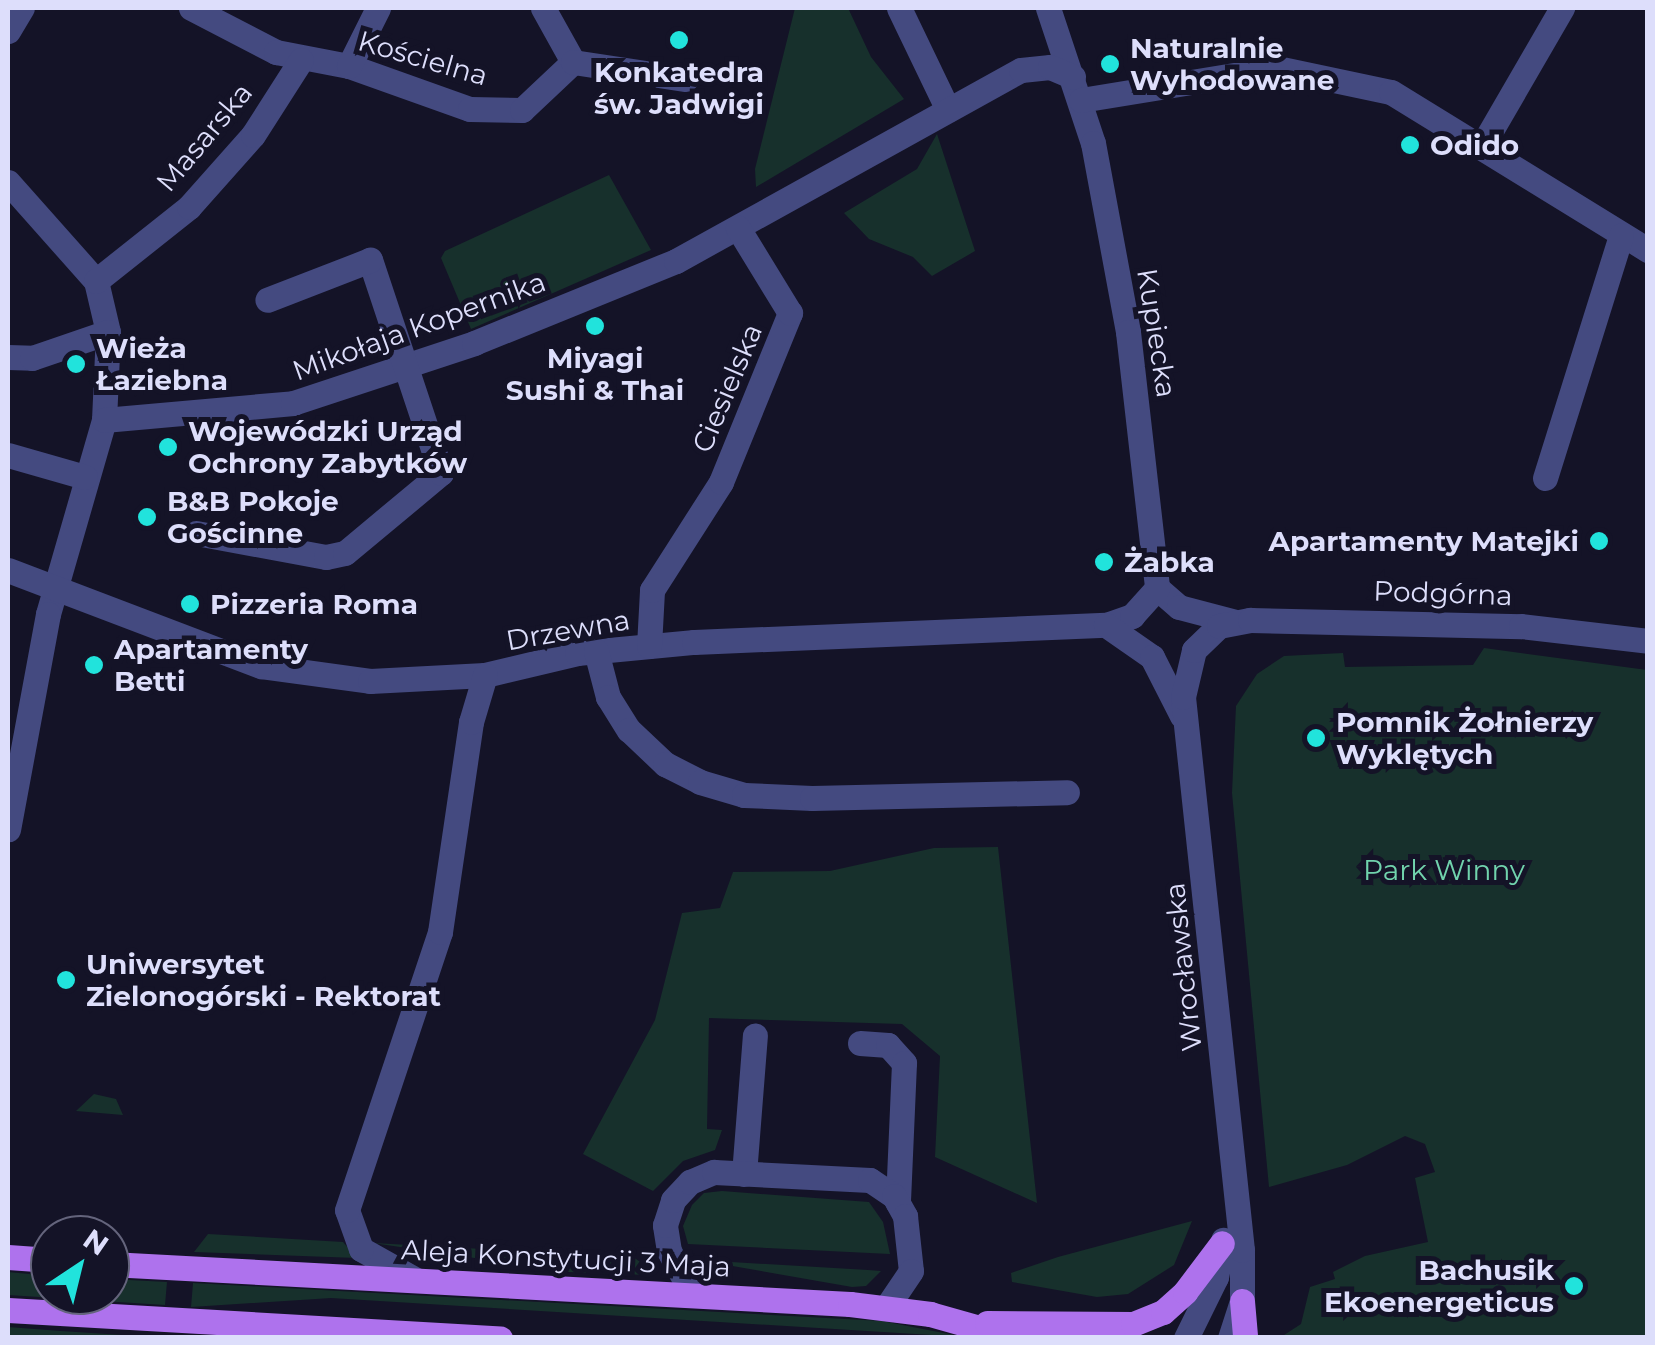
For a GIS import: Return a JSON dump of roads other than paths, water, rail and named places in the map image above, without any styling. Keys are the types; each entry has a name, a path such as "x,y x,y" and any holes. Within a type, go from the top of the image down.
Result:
{"main road":[{"path":"971,1324 1133,1324 1163,1312 1185,1292 1222,1243"},
{"name":"Aleja Konstytucji 3 Maja","path":"130,1265 886,1308 971,1324 1014,1338"},
{"path":"1242,1301 1245,1338"},
{"path":"8,1310 241,1332 500,1338"}],"street":[{"path":"8,30 22,8"},
{"name":"Kościelna","path":"190,8 244,37 301,60 349,66 470,109 522,110 573,62"},
{"path":"349,66 378,8"},
{"path":"544,8 573,62 686,79"},
{"path":"899,8 948,110"},
{"name":"Kupiecka","path":"1048,8 1073,78 1134,362 1157,588"},
{"path":"1482,146 1562,8"},
{"name":"Masarska","path":"96,282 188,207 252,135 301,60"},
{"path":"738,228 1034,66 1073,78 1277,68 1391,92 1648,250"},
{"path":"8,182 96,282 108,332 104,420 56,585 12,775 8,830"},
{"name":"Mikołaja Kopernika","path":"104,420 293,403 407,366 676,260 738,228"},
{"name":"Ciesielska","path":"649,646 652,590 720,482 790,312 738,228"},
{"path":"1545,478 1620,236"},
{"path":"196,533 326,557 345,554 441,473 370,260 266,300"},
{"path":"8,357 32,358 108,332"},
{"path":"8,456 85,477"},
{"name":"Drzewna","path":"8,570 56,585 260,666 370,682 485,675 596,651 649,646 1106,625 1132,616 1157,588"},
{"path":"1157,588 1179,607 1236,622"},
{"name":"Podgórna","path":"1236,622 1448,622 1648,642"},
{"name":"Wrocławska","path":"1230,1338 1242,1301 1238,1198 1184,697 1194,650 1205,636 1236,622"},
{"path":"1106,625 1152,657 1189,729"},
{"path":"596,651 608,696 629,730 664,764 700,782 744,794 812,798 1067,792"},
{"path":"416,1280 361,1249 347,1210 440,932 470,722 485,675"},
{"path":"744,1174 756,1035"},
{"path":"860,1044 888,1045 904,1063 898,1204"},
{"path":"693,1295 669,1251 665,1225 673,1200 690,1182 714,1172 870,1180 898,1204 905,1216 910,1271 886,1308"},
{"name":"Wrocławska","path":"1186,1338 1216,1277 1222,1243 1238,1198"}],"place":[{"name":"Konkatedra św. Jadwigi","path":"679,40"},
{"name":"Naturalnie Wyhodowane","path":"1110,64"},
{"name":"Odido","path":"1410,145"},
{"name":"Miyagi Sushi & Thai","path":"595,326"},
{"name":"Wieża Łaziebna","path":"76,364"},
{"name":"Wojewódzki Urząd Ochrony Zabytków","path":"168,447"},
{"name":"B&B Pokoje Gościnne","path":"147,517"},
{"name":"Apartamenty Matejki","path":"1599,541"},
{"name":"Żabka","path":"1104,562"},
{"name":"Pizzeria Roma","path":"190,604"},
{"name":"Apartamenty Betti","path":"94,665"},
{"name":"Pomnik Żołnierzy Wyklętych","path":"1316,738"},
{"name":"Uniwersytet Zielonogórski - Rektorat","path":"66,980"},
{"name":"Bachusik Ekoenergeticus","path":"1574,1286"}],"park label":[{"name":"Park Winny","path":"1444,870"}]}
